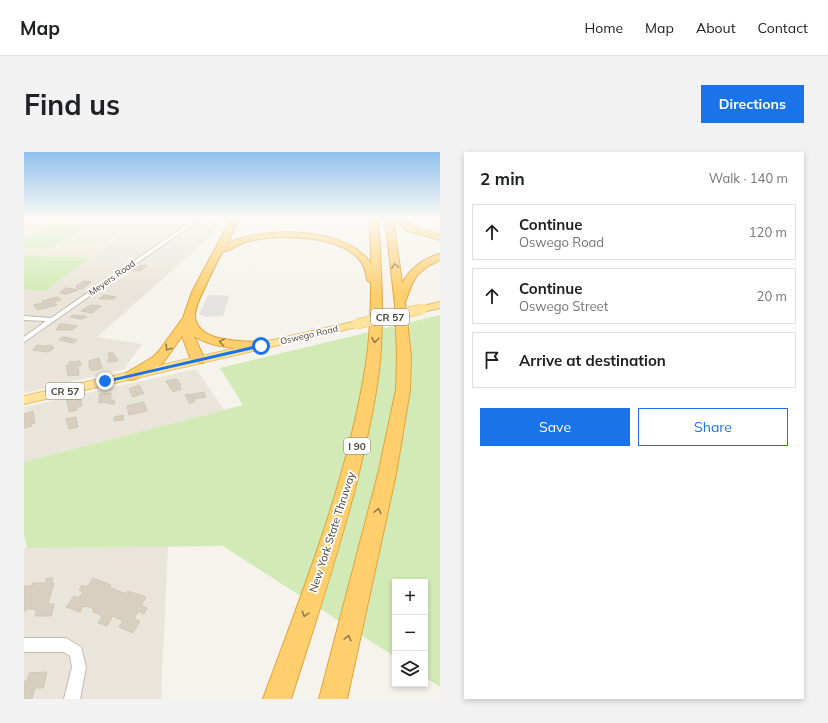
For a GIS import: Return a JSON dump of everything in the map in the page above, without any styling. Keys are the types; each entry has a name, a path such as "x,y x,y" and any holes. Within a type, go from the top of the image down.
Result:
{"highway":[{"path":"131,376 158,360 164,354 189,315 201,285 223,243"},
{"path":"201,285 211,273 227,243"},
{"path":"224,249 237,243"},
{"path":"335,243 353,250 365,260 369,267 373,287 376,293"},
{"name":"New York State Thruway","path":"277,699 352,471 370,382 376,333 375,243"},
{"path":"333,699 387,474 403,390 404,356 400,305 391,243"},
{"path":"400,305 406,283 411,275 426,262 440,256"},
{"path":"189,315 192,328 199,334 210,339 223,342 261,346"},
{"path":"189,315 187,328 189,340 198,360"}],"main road":[{"name":"Oswego Road","path":"131,376 440,305"},
{"name":"CR 57","path":"24,400 131,376"}],"street":[{"name":"Meyers Road","path":"24,340 164,243"},
{"path":"24,318 53,320"},
{"path":"24,321 34,318"},
{"path":"24,645 66,645 76,652 79,667 72,699"}],"shaded area":[{"path":"24,243 108,243 90,257 24,257"},
{"path":"110,243 204,243 97,337 142,344 124,369 24,393 24,288 90,258"},
{"path":"208,295 229,296 223,316 204,317 205,315 199,315"},
{"path":"196,369 224,410 24,462 24,407"},
{"path":"168,546 161,699 24,699 24,548"}],"green space":[{"path":"24,243 59,243 47,249 24,247"},
{"path":"24,257 90,257 45,291 24,289"},
{"path":"440,315 440,687 428,679 428,579 392,579 392,655 223,546 27,548 24,535 24,462 243,405 220,368"}],"building":[{"path":"141,265 147,266 140,271 133,270"},
{"path":"84,281 91,282 82,289 76,288 78,286 76,286"},
{"path":"65,288 78,290 66,294 60,293"},
{"path":"104,295 116,297 113,299 99,299"},
{"path":"58,297 61,300 54,302 57,305 38,310 33,305 43,303 42,301"},
{"path":"90,305 101,306 92,313 81,311"},
{"path":"73,315 87,317 81,319 70,317"},
{"path":"60,324 77,326 72,330 56,330"},
{"path":"62,337 77,340 73,343 59,340"},
{"path":"37,345 49,345 53,346 51,347 54,348 48,352 33,350"},
{"path":"108,353 113,353 118,361 108,362 108,359 110,359"},
{"path":"99,358 102,368 92,371 89,367 89,361"},
{"path":"80,361 81,365 78,366 79,375 68,376 66,365 70,365 69,362"},
{"path":"177,379 181,385 179,386 181,389 173,392 166,381"},
{"path":"139,385 144,394 138,394 139,395 133,397 129,389"},
{"path":"204,392 206,397 194,399 192,394"},
{"path":"111,393 111,400 114,400 115,404 105,402 99,403 99,394"},
{"path":"191,394 195,402 189,403 185,395"},
{"path":"81,398 82,406 77,407 77,410 69,412 67,400"},
{"path":"144,402 147,411 129,415 127,406"},
{"path":"33,411 35,423 31,424 32,426 24,428 24,414"},
{"path":"123,415 124,420 114,421 114,417"},
{"path":"76,417 78,427 69,429 66,419"},
{"path":"47,578 53,578 52,583 54,583 48,604 54,604 51,616 35,616 37,610 34,609 26,609 24,612 24,586 32,586 33,583 45,583"},
{"path":"93,578 111,585 109,587 126,594 128,591 146,597 141,606 147,608 144,614 138,611 134,619 140,621 133,633 119,627 123,621 113,616 107,626 98,623 102,617 100,616 101,615 93,612 94,609 83,606 80,612 66,607 74,596 79,598 83,592 79,590 82,585 87,587"},
{"path":"47,672 43,688 35,688 32,699 24,699 24,681 27,681 29,673"}],"route":[{"path":"105,381 261,346"}]}
